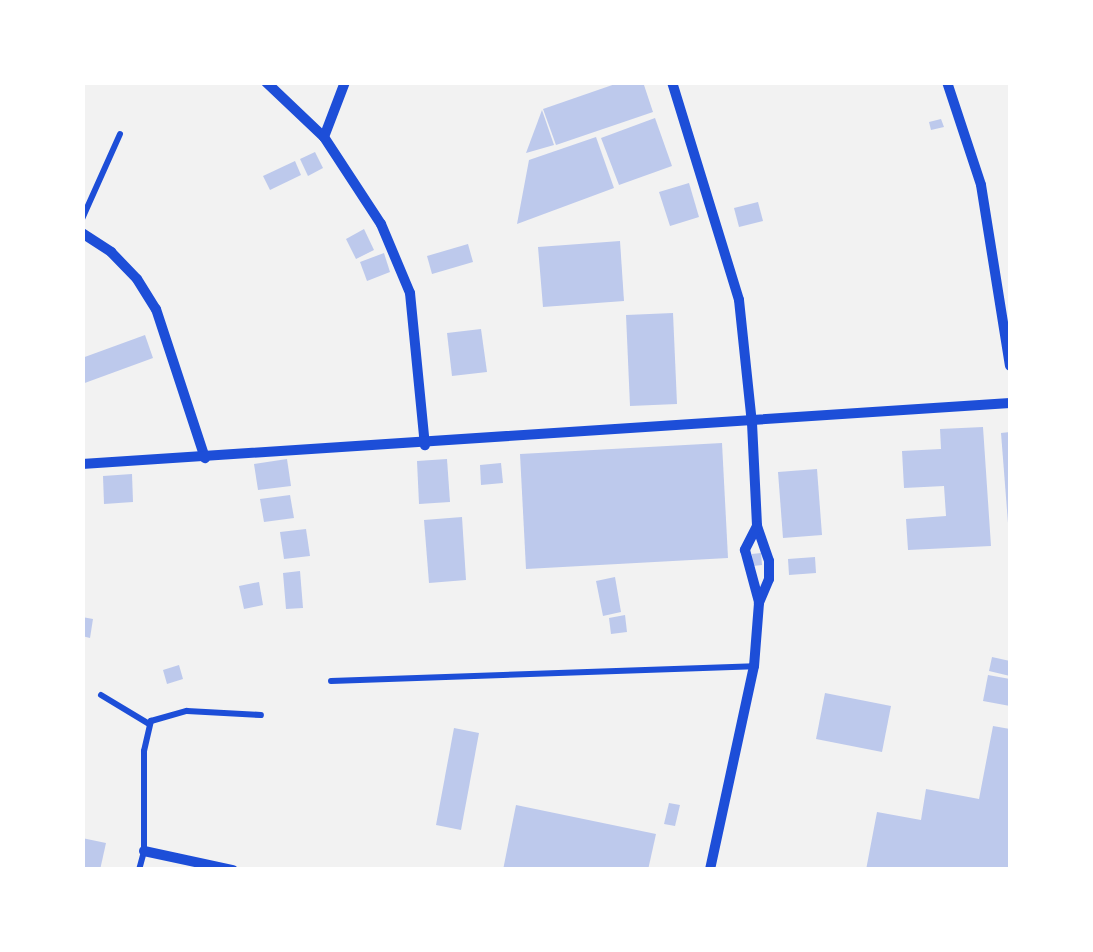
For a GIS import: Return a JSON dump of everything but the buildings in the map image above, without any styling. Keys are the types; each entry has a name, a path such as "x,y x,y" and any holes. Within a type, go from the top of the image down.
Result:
{"street":[{"path":"266,82 324,137 382,224 410,294 424,445"},
{"path":"324,137 345,82"},
{"path":"672,82 739,300 752,424 756,526 767,549 769,578 759,603 754,666 710,870"},
{"path":"948,82 981,186 1010,366"},
{"path":"82,232 110,252 156,309 205,458"},
{"path":"82,464 752,424 1010,403"},
{"path":"756,526 745,550 759,603"},
{"path":"144,850 233,870"}],"lane":[{"path":"82,220 120,134"},
{"path":"332,682 754,666"},
{"path":"102,695 148,724"},
{"path":"148,724 187,711 261,715"},
{"path":"139,870 144,850 144,750 148,724"}]}
